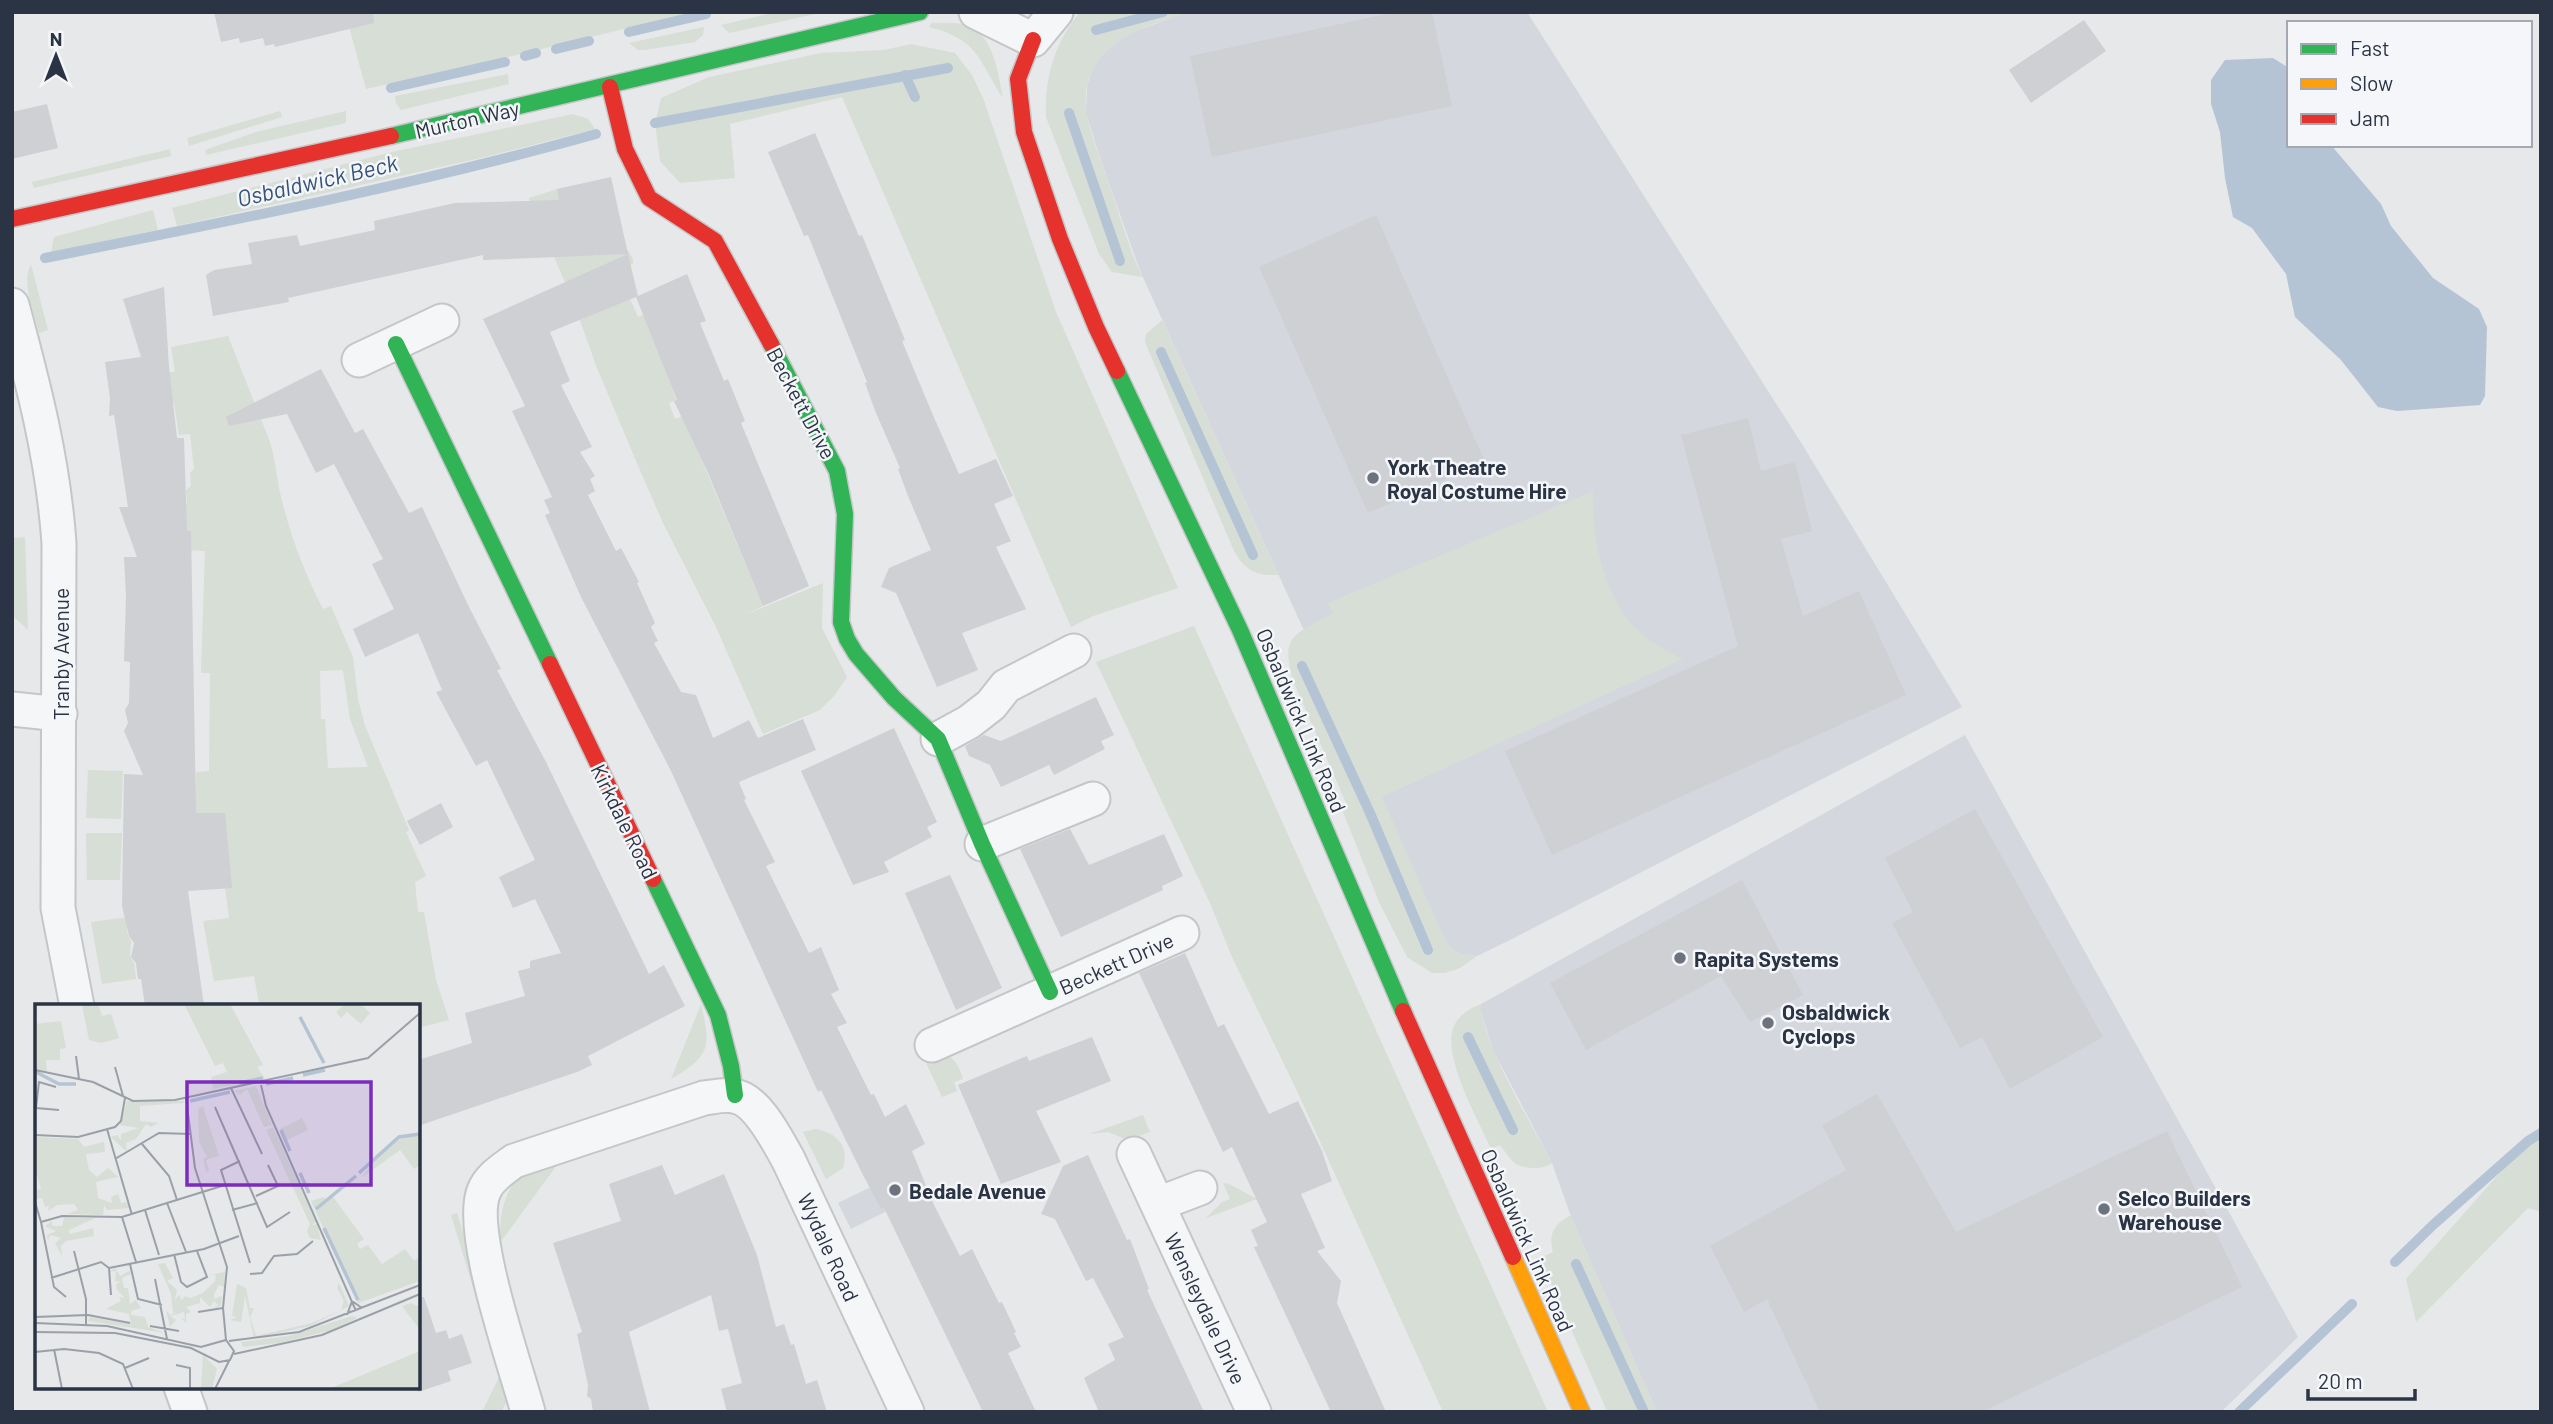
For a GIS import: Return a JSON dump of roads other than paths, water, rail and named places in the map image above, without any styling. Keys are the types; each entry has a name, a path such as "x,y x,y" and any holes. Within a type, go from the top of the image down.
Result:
{"street":[{"name":"Murton Way","path":"12,219 303,157 920,12"},
{"path":"976,12 1033,40 1056,12"},
{"name":"Osbaldwick Link Road","path":"1033,40 1018,79 1024,132 1060,239 1096,327 1240,630 1407,1020 1582,1412"},
{"name":"Beckett Drive","path":"610,86 625,149 649,198 715,241 820,435 837,471 845,514 841,622 847,639 856,654 894,698 938,739 982,845 1050,992"},
{"name":"Tranby Avenue","path":"12,305 43,422 56,495 60,543 58,908 77,1004"},
{"path":"359,360 442,321"},
{"name":"Kirkdale Road","path":"396,344 718,1014 735,1095"},
{"path":"938,739 991,705 1006,686 1074,651"},
{"path":"12,709 60,714"},
{"path":"982,845 1093,799"},
{"name":"Beckett Drive","path":"932,1045 1182,933"},
{"path":"528,1412 483,1251 479,1219 484,1191 499,1171 514,1161 704,1098 735,1095"},
{"name":"Wydale Road","path":"735,1095 753,1107 769,1127 788,1159 907,1412"},
{"name":"Wensleydale Drive","path":"1134,1154 1254,1412"},
{"path":"1158,1204 1200,1188"},
{"path":"182,1389 190,1412"}],"water":[{"path":"2273,58 2287,67 2287,147 2333,147 2381,204 2391,226 2433,278 2479,309 2487,327 2485,396 2480,405 2397,411 2378,407 2341,360 2295,317 2286,274 2252,228 2233,217 2220,132 2211,104 2211,80 2225,60"}],"waterway":[{"name":"Osbaldwick Beck","path":"1096,30 1163,12"},
{"path":"629,32 706,14"},
{"path":"556,49 589,41"},
{"path":"525,56 536,53"},
{"path":"391,88 505,62"},
{"name":"Osbaldwick Beck","path":"655,123 948,68"},
{"path":"905,75 915,97"},
{"path":"1069,113 1120,261"},
{"name":"Osbaldwick Beck","path":"45,258 390,186 596,134"},
{"path":"1161,352 1253,555"},
{"path":"1302,666 1370,813 1428,950"},
{"path":"1468,1037 1513,1130"},
{"path":"2395,1262 2528,1141 2541,1133"},
{"path":"1576,1264 1644,1412"},
{"path":"2239,1412 2352,1304"}],"place":[{"name":"York Theatre Royal Costume Hire","path":"1373,478"},
{"name":"Rapita Systems","path":"1680,958"},
{"name":"Osbaldwick Cyclops","path":"1768,1023"},
{"name":"Bedale Avenue","path":"895,1190"},
{"name":"Selco Builders Warehouse","path":"2104,1209"}]}
